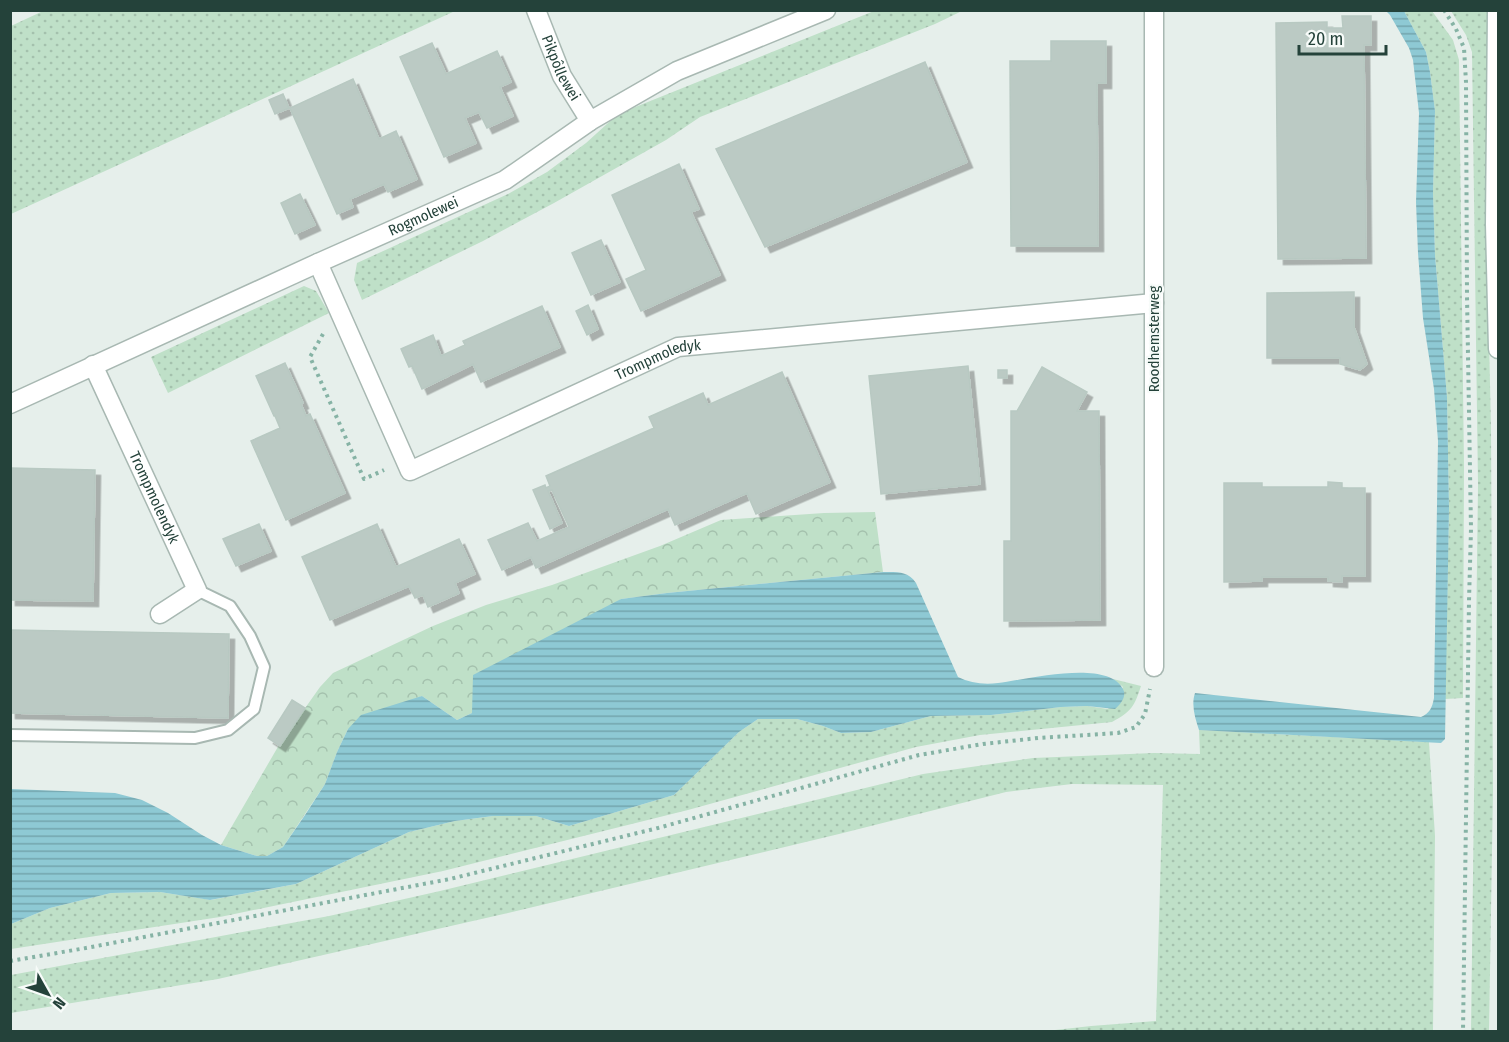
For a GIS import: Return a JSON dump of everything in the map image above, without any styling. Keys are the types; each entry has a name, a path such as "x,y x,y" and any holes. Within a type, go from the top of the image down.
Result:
{"street":[{"name":"Pikpôllewei","path":"536,10 562,76 591,121"},
{"name":"Rogmolewei","path":"10,404 505,180 591,121 677,71 826,10"},
{"name":"Roodhemsterweg","path":"1154,10 1154,667"},
{"path":"1497,10 1495,224 1498,349"},
{"path":"318,263 405,460"},
{"name":"Trompmoledyk","path":"405,460 410,471 678,347 1154,303"},
{"name":"Trompmolendyk","path":"93,365 197,590"},
{"path":"160,614 197,590"}],"lane":[{"path":"10,735 195,738 228,730 254,709 264,667 250,636 230,606 197,590"}],"path":[{"path":"1444,10 1464,48 1466,82 1471,529 1463,1032"},
{"path":"337,307 310,357 359,469 364,479 405,460"},
{"path":"10,961 450,879 658,828 919,755 983,744 1038,738 1118,734 1136,727 1145,714 1154,667"}],"green space":[{"path":"43,11 455,11 11,214 11,26"},
{"path":"874,11 962,11 935,24 700,117 666,140 554,203 483,241 362,300 354,280 357,263 508,194 547,172 586,143 618,114"},
{"path":"1404,11 1432,11 1453,40 1459,60 1464,467 1463,698 1445,699 1449,508 1447,397 1435,255 1433,193 1435,111 1426,52"},
{"path":"1451,11 1489,11 1487,250 1491,428 1493,791 1489,1032 1471,1031 1478,485 1472,52 1466,35"},
{"path":"304,286 316,291 329,313 168,393 151,357"},
{"path":"875,512 883,572 621,599 472,713 457,720 422,696 348,729 325,784 283,847 267,856 257,856 221,845 279,745 320,687 333,673 433,626 486,605 552,585 660,546 721,520"},
{"path":"1113,679 1141,686 1131,708 1112,722 980,735 916,747 688,810 443,871 220,917 11,949 11,924 50,908 111,893 160,892 211,900 296,884 409,832 455,821 493,816 536,816 569,826 674,795 739,732 758,719 797,719 841,733 871,732 931,716 991,715 1061,707 1087,706 1108,709 1123,687"},
{"path":"1199,730 1429,742 1435,836 1433,1031 1046,1031 1156,1021 1163,785 1072,784 1006,792 508,913 218,979 11,1013 11,975 329,916 923,774 1033,758 1154,753 1200,754"}],"water":[{"path":"1386,11 1404,11 1426,52 1435,111 1433,193 1435,255 1447,397 1449,508 1445,739 1441,743 1199,730 1193,707 1195,693 1421,717 1429,712 1433,702 1438,441 1434,389 1423,318 1418,253 1416,202 1419,113 1413,60 1409,48"},
{"path":"883,572 906,574 916,583 958,677 988,684 1065,673 1101,675 1114,680 1123,689 1123,700 1115,709 1087,706 991,715 931,716 871,732 841,733 797,719 758,719 739,732 674,795 569,826 536,816 493,816 455,821 409,832 296,884 210,900 160,892 111,893 50,908 11,924 11,789 115,793 142,800 221,845 257,856 267,856 283,847 305,815 325,784 348,729 361,715 422,696 457,720 472,713 473,675 621,599"}],"building":[{"path":"1342,16 1371,16 1371,45 1364,45 1366,258 1278,259 1276,23 1327,22 1327,28 1343,28"},
{"path":"1051,41 1106,41 1106,83 1097,83 1098,246 1011,246 1010,61 1051,61"},
{"path":"432,43 446,74 497,51 511,82 500,87 513,116 487,128 479,112 465,118 476,143 444,157 400,57"},
{"path":"925,62 967,162 765,247 716,149"},
{"path":"353,79 379,139 396,131 417,179 388,192 384,184 350,199 353,207 337,214 290,108"},
{"path":"283,94 289,108 275,114 269,100"},
{"path":"679,164 699,209 691,212 720,275 641,311 626,279 646,270 612,195"},
{"path":"300,194 315,225 295,234 281,203"},
{"path":"601,240 620,282 591,295 572,253"},
{"path":"1354,292 1354,327 1367,364 1360,370 1340,364 1340,358 1267,358 1267,293"},
{"path":"588,305 598,329 587,335 576,311"},
{"path":"542,306 560,347 481,382 473,364 422,389 412,366 409,367 401,349 433,335 441,356 465,345 463,341"},
{"path":"285,363 303,403 301,404 306,416 310,414 345,493 286,520 251,441 280,428 256,376"},
{"path":"968,366 980,484 881,494 869,376"},
{"path":"1042,367 1087,392 1077,411 1099,411 1100,620 1004,621 1004,541 1011,541 1011,411 1017,411"},
{"path":"998,370 1007,370 1007,378 998,378"},
{"path":"782,372 830,482 756,514 747,493 675,525 668,509 536,568 531,557 502,570 488,540 528,523 537,541 569,527 552,490 548,491 562,523 550,529 533,490 545,485 546,488 550,486 546,476 654,428 649,417 703,393 708,405"},
{"path":"10,468 95,470 93,601 10,600"},
{"path":"1328,482 1342,483 1342,488 1365,488 1365,576 1342,576 1342,582 1328,581 1328,577 1262,577 1262,581 1224,582 1224,483 1262,483 1262,487 1328,487"},
{"path":"259,524 271,551 236,566 223,539"},
{"path":"377,524 396,567 459,539 475,574 455,583 459,593 428,607 423,595 415,598 409,586 330,620 302,557"},
{"path":"10,630 229,634 228,718 10,713"},
{"path":"292,700 305,708 280,746 268,738"}]}
